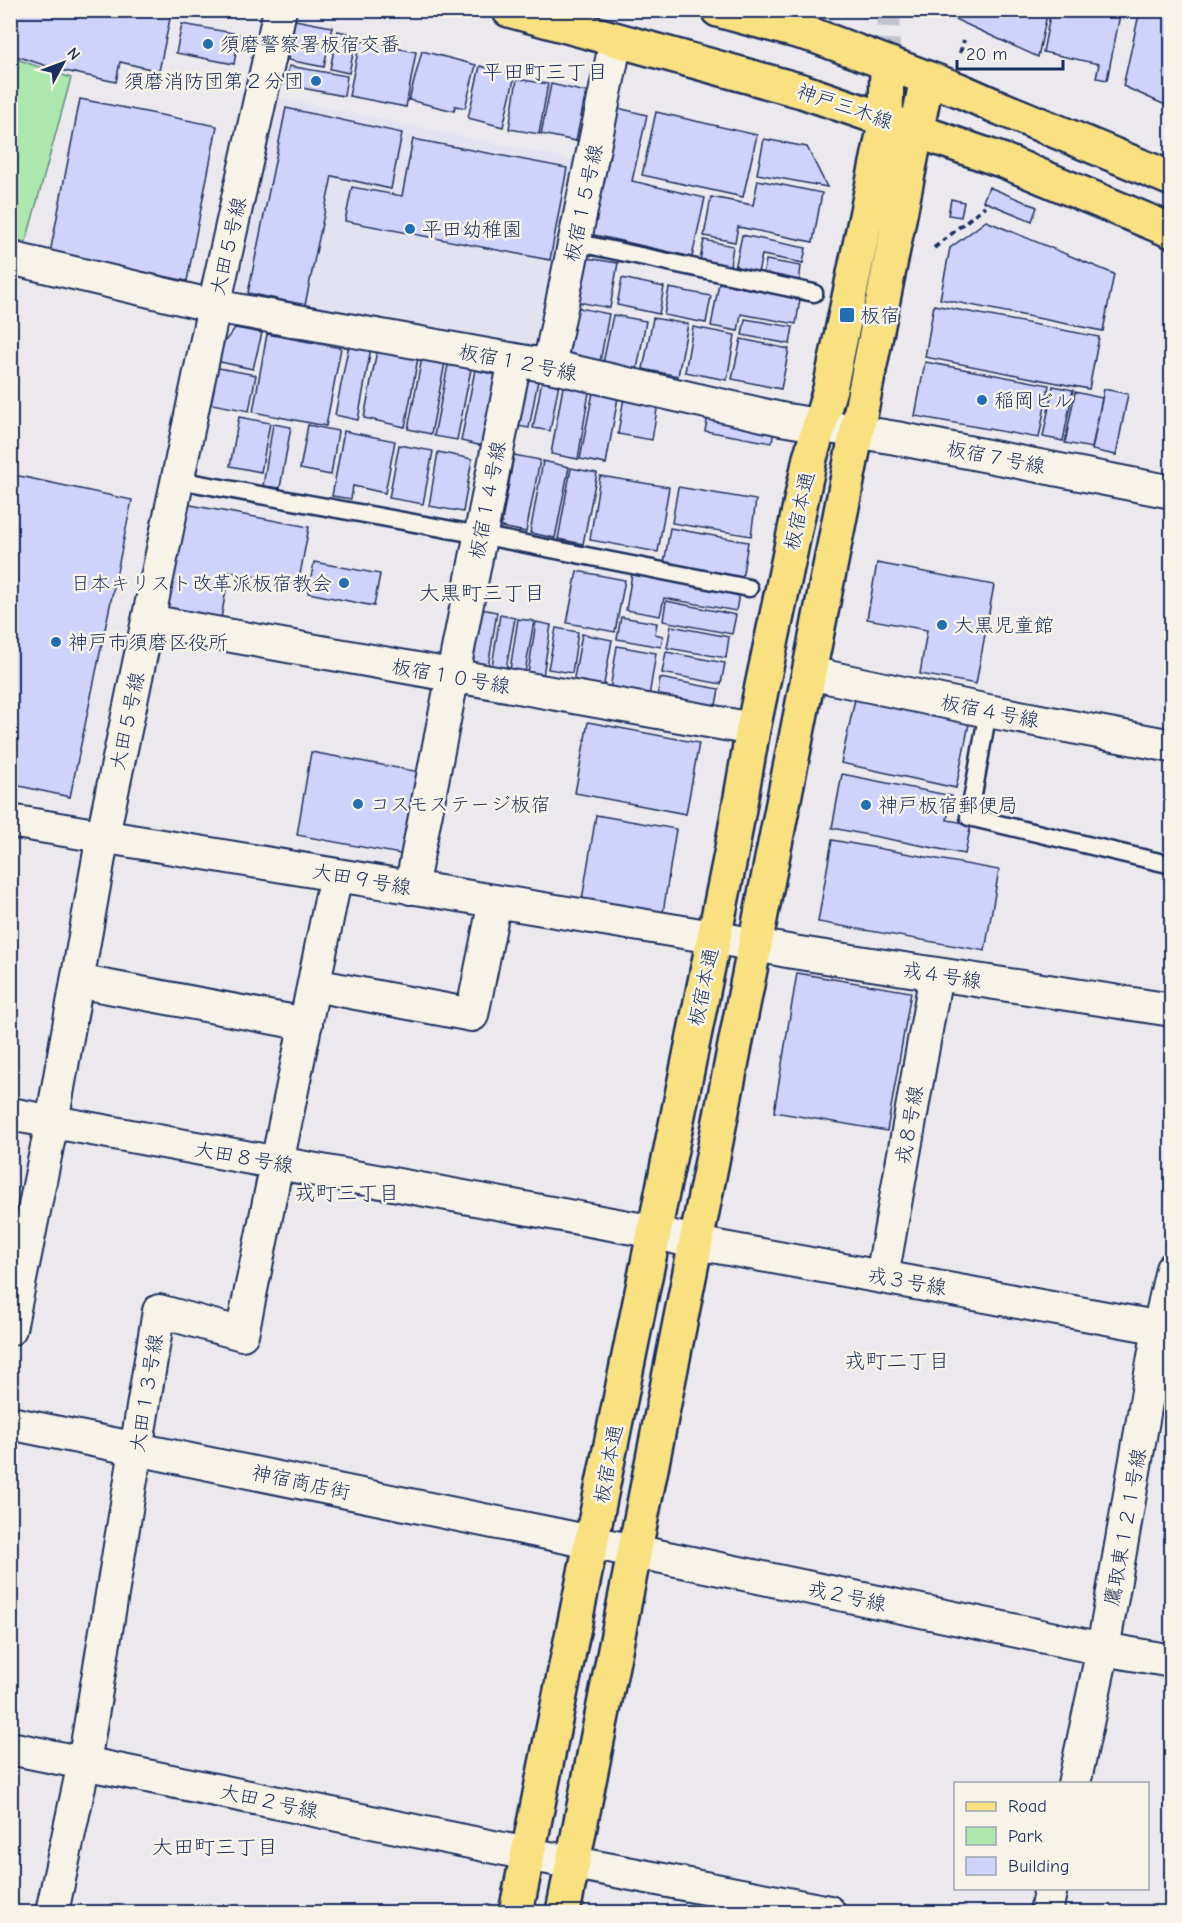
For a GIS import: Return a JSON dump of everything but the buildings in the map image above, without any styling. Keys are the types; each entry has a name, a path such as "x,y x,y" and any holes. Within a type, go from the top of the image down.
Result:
{"main road":[{"name":"神戸三木線","path":"509,10 802,91 1004,161 1172,231"},
{"path":"718,10 815,36 927,78 1172,179"},
{"name":"板宿本通","path":"516,1912 655,1232 753,729 810,458 830,389 886,120 887,63"},
{"path":"563,1912 927,78"}],"street":[{"name":"大田５号線","path":"10,1329 52,1122 103,835 214,306 280,10"},
{"name":"板宿１５号線","path":"549,366 616,40"},
{"name":"板宿１２号線","path":"10,258 214,306 549,366 781,419 819,425"},
{"name":"板宿１４号線","path":"411,888 515,360"},
{"name":"板宿７号線","path":"819,425 1172,492"},
{"name":"板宿１０号線","path":"148,621 753,729"},
{"name":"板宿４号線","path":"809,672 988,711 1172,746"},
{"name":"大田９号線","path":"10,821 713,937"},
{"name":"大田１３号線","path":"52,1912 84,1763 159,1311 242,1334 336,875"},
{"path":"314,985 471,1015 495,902"},
{"name":"戎４号線","path":"713,937 755,946 1172,1010"},
{"name":"戎８号線","path":"882,1277 936,974"},
{"path":"77,981 306,1024"},
{"name":"大田８号線","path":"10,1114 655,1232"},
{"name":"戎３号線","path":"655,1232 696,1243 1166,1329"},
{"name":"鷹取東１２１号線","path":"1074,1782 1166,1329 1172,1269"},
{"name":"神宿商店街","path":"10,1423 592,1542"},
{"name":"戎２号線","path":"592,1542 1103,1649 1172,1661"},
{"name":"大田２号線","path":"10,1748 528,1854 829,1912"},
{"path":"1046,1912 1051,1890"}],"lane":[{"path":"574,242 814,293"},
{"path":"178,480 480,535 750,588"},
{"path":"988,711 969,817 1172,865"}],"path":[{"path":"958,60 964,40"},
{"path":"934,248 985,206"}],"shaded area":[{"name":"平田幼稚園","path":"277,97 583,162 545,359 237,296"}],"green space":[{"path":"11,57 71,78 26,242 11,239"}],"tunnel":[{"path":"887,63 889,10"}],"place":[{"name":"須磨警察署板宿交番","path":"208,44"},
{"name":"須磨消防団第２分団","path":"316,81"},
{"name":"平田幼稚園","path":"410,229"},
{"name":"板宿","path":"847,315"},
{"name":"稲岡ビル","path":"982,400"},
{"name":"日本キリスト改革派板宿教会","path":"344,583"},
{"name":"大黒児童館","path":"942,625"},
{"name":"神戸市須磨区役所","path":"56,642"},
{"name":"コスモステージ板宿","path":"358,804"},
{"name":"神戸板宿郵便局","path":"866,805"}],"district":[{"name":"平田町三丁目","path":"545,72"},
{"name":"大黒町三丁目","path":"482,593"},
{"name":"戎町三丁目","path":"347,1193"},
{"name":"戎町二丁目","path":"897,1361"},
{"name":"大田町三丁目","path":"215,1847"}]}
